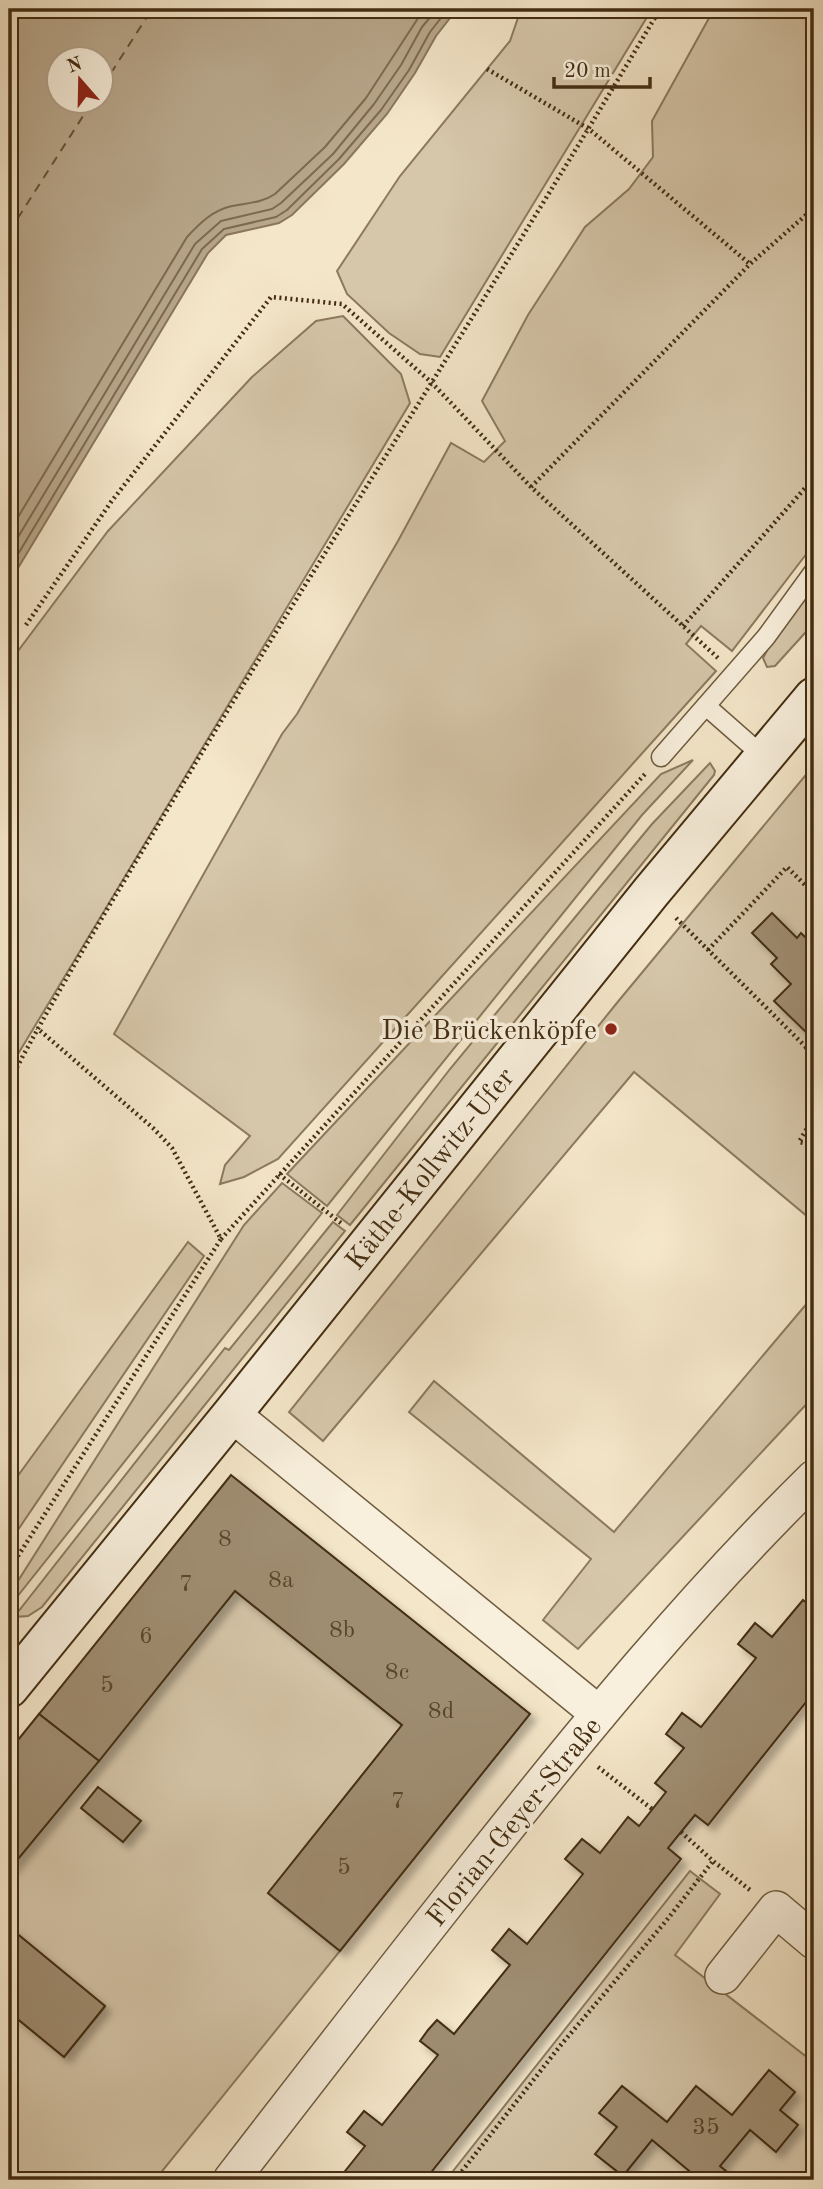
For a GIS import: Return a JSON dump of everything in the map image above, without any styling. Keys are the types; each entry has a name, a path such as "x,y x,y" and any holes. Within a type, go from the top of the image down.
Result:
{"main road":[{"name":"Käthe-Kollwitz-Ufer","path":"9,1688 651,892 814,696"}],"street":[{"path":"232,1414 598,1714"},
{"name":"Florian-Geyer-Straße","path":"231,2180 391,1973 598,1714 763,1528 814,1478"},
{"path":"723,1976 776,1909 814,1941"}],"lane":[{"path":"661,757 766,637 814,570"},
{"path":"706,706 763,756"}],"path":[{"path":"9,1082 37,1028 290,608 589,129 660,9"},
{"path":"487,69 589,129 750,264"},
{"path":"531,487 750,264 814,208"},
{"path":"26,625 111,502 271,297 342,304 431,382 531,487 735,673"},
{"path":"683,626 814,478"},
{"path":"9,1570 221,1239 661,757"},
{"path":"708,950 787,867 814,894"},
{"path":"805,885 814,876"},
{"path":"651,892 814,1055"},
{"path":"37,1028 153,1128 172,1148 221,1239"},
{"path":"806,1047 814,1102 809,1125 799,1142 814,1145"},
{"path":"279,1174 335,1219"},
{"path":"601,1769 652,1809"},
{"path":"681,1832 713,1861 776,1909"},
{"path":"455,2180 560,2046 713,1861"}],"shaded area":[{"path":"521,9 652,9 440,357 420,354 389,333 347,294 337,271 400,176 510,41"},
{"path":"714,9 814,9 814,544 732,651 701,626 686,644 716,671 278,1159 244,1177 220,1184 225,1165 250,1136 114,1034 282,734 297,714 398,541 451,443 484,462 505,441 482,401 528,315 585,227 629,189 653,157 652,121"},
{"path":"343,316 401,374 410,403 9,1069 9,663 108,531 252,377 316,321"},
{"path":"814,583 814,623 775,666 767,667 763,658 774,638"},
{"path":"693,760 642,815 327,1206 287,1174 661,774"},
{"path":"710,763 715,771 714,775 350,1225 337,1215 450,1069 652,824"},
{"path":"814,765 814,1222 634,1072 323,1441 289,1412 616,1004"},
{"path":"282,1183 322,1213 9,1607 9,1595 244,1225"},
{"path":"333,1222 345,1231 42,1607 28,1616 14,1617 225,1348 229,1350"},
{"path":"188,1242 204,1256 9,1543 9,1488"},
{"path":"814,1295 814,1396 578,1649 543,1620 591,1559 409,1412 434,1381 614,1532"},
{"path":"235,1591 402,1725 268,1893 340,1951 155,2180 9,2180 9,2012 64,2057 105,2007 9,1927 9,1870"},
{"path":"690,1871 720,1894 675,1955 812,2061 814,2058 814,2180 446,2180"}],"water":[{"path":"9,9 457,9 436,36 387,114 344,164 292,215 279,223 226,235 208,253 9,583"}],"building":[{"path":"772,913 797,938 801,933 814,946 814,1040 774,1001 791,984 771,964 777,958 752,933"},
{"path":"231,1475 530,1714 340,1951 268,1893 402,1725 235,1591 99,1761 39,1714"},
{"path":"803,1600 814,1609 814,1692 708,1825 695,1815 668,1848 681,1859 425,2180 338,2180 365,2146 347,2132 364,2111 382,2125 438,2055 420,2041 428,2030 437,2020 454,2034 510,1965 492,1950 509,1929 527,1944 583,1874 565,1859 582,1839 600,1853 628,1817 639,1826 666,1792 655,1783 684,1748 666,1734 682,1713 701,1727 756,1658 738,1644 755,1623 772,1637"},
{"path":"39,1714 99,1761 9,1870 9,1751"},
{"path":"98,1787 141,1821 123,1842 81,1808"},
{"path":"9,1927 105,2006 64,2057 9,2012"},
{"path":"769,2070 795,2092 780,2110 798,2125 776,2152 750,2130 720,2166 737,2180 700,2180 652,2140 623,2176 595,2154 617,2127 599,2113 622,2086 667,2122 696,2086 732,2115"}],"ferry route":[{"path":"116,65 152,9"},
{"path":"9,232 83,116"}],"place":[{"name":"Die Brückenköpfe","path":"611,1029"}]}
